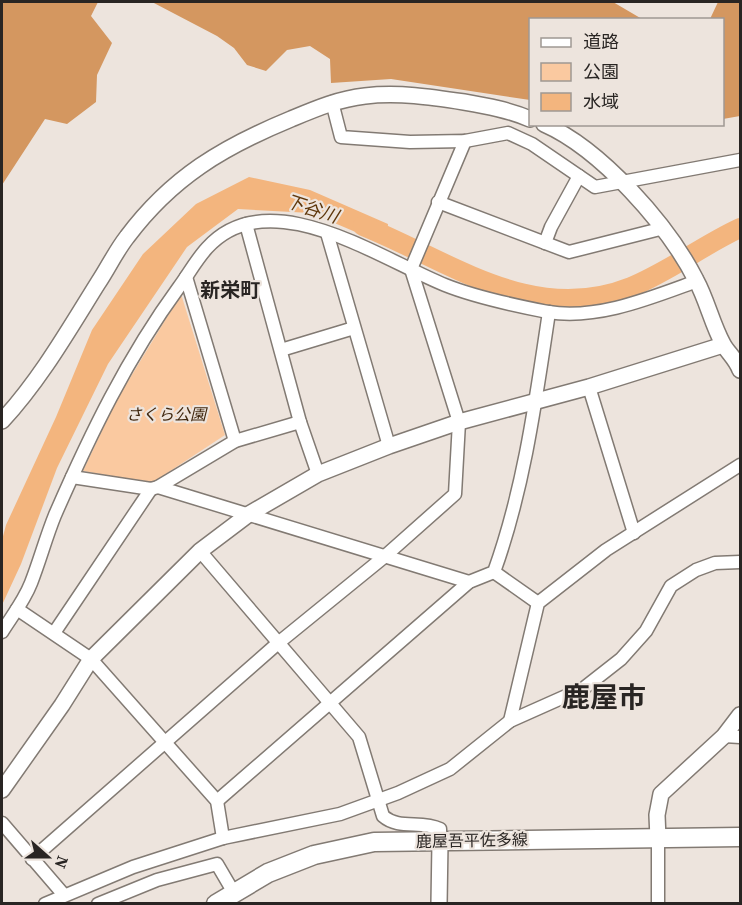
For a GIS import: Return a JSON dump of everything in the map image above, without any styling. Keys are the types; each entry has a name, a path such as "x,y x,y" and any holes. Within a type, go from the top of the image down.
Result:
{"main road":[{"name":"鹿屋吾平佐多線","path":"216,903 268,873 314,855 374,842 440,843 522,838 741,837"}],"street":[{"path":"2,421 22,399 54,354 126,238 163,194 191,170 229,147 332,102 363,96 412,95 501,109 529,118"},
{"path":"332,102 341,137 410,142 465,141 508,133 532,144 595,188 741,160"},
{"path":"547,126 589,154 622,184 664,228 694,275 723,345 739,360"},
{"path":"32,859 277,644 384,557 455,494 459,422 411,269 465,141"},
{"path":"545,243 550,227 579,176"},
{"path":"438,202 569,252 664,228"},
{"path":"2,632 18,609 31,583 48,532 115,388 154,321 207,248 224,233 246,224 269,220 306,225 378,252 447,286 549,312 594,311 636,303 694,275"},
{"path":"246,224 300,422 318,474"},
{"path":"327,233 388,446"},
{"path":"186,277 235,441"},
{"path":"494,572 508,529 535,401 549,312"},
{"path":"281,350 354,328"},
{"path":"2,789 62,705 91,659 200,551 249,514 318,474 388,446 459,422 589,387 723,345"},
{"path":"589,387 634,533"},
{"path":"54,633 154,488 235,441 300,422"},
{"path":"510,721 538,603 577,570 741,465"},
{"path":"72,477 154,488 249,514 469,582"},
{"path":"200,551 277,644 332,703 359,737 376,802 383,816 391,823 431,825 440,829 439,903"},
{"path":"45,903 133,867 224,838 340,814 376,802 450,769 510,721 584,688 621,659 646,631 671,586 696,570 715,563 741,561"},
{"path":"217,801 469,582 494,572"},
{"path":"494,572 538,603"},
{"path":"18,609 91,659 217,801 224,838"},
{"path":"658,903 657,815 661,794 724,736 741,715"},
{"path":"724,736 741,737"},
{"path":"2,823 64,895"},
{"path":"98,903 157,880 217,864 234,893"}],"green space":[{"name":"さくら公園","path":"181,294 225,435 152,483 83,471 116,401"}],"shaded area":[{"path":"2,2 98,2 91,16 112,43 97,75 96,102 67,124 45,119 2,185"},
{"path":"152,2 613,2 640,18 529,18 529,100 391,79 331,83 330,59 310,46 287,50 266,71 247,65 234,48 217,36"},
{"path":"718,2 740,2 740,116 724,119 724,18 710,18"}],"water":[{"path":"249,177 310,190 388,224 386,245 311,213 238,209 187,247 108,364 57,468 21,564 2,605 2,540 6,525 56,417 92,330 143,254 196,204"}],"waterway":[{"name":"下谷川","path":"363,226 494,285 527,294 560,299 595,297 631,287 740,228"}],"district":[{"name":"新栄町","path":"230,290"},
{"name":"鹿屋市","path":"604,697"}]}
